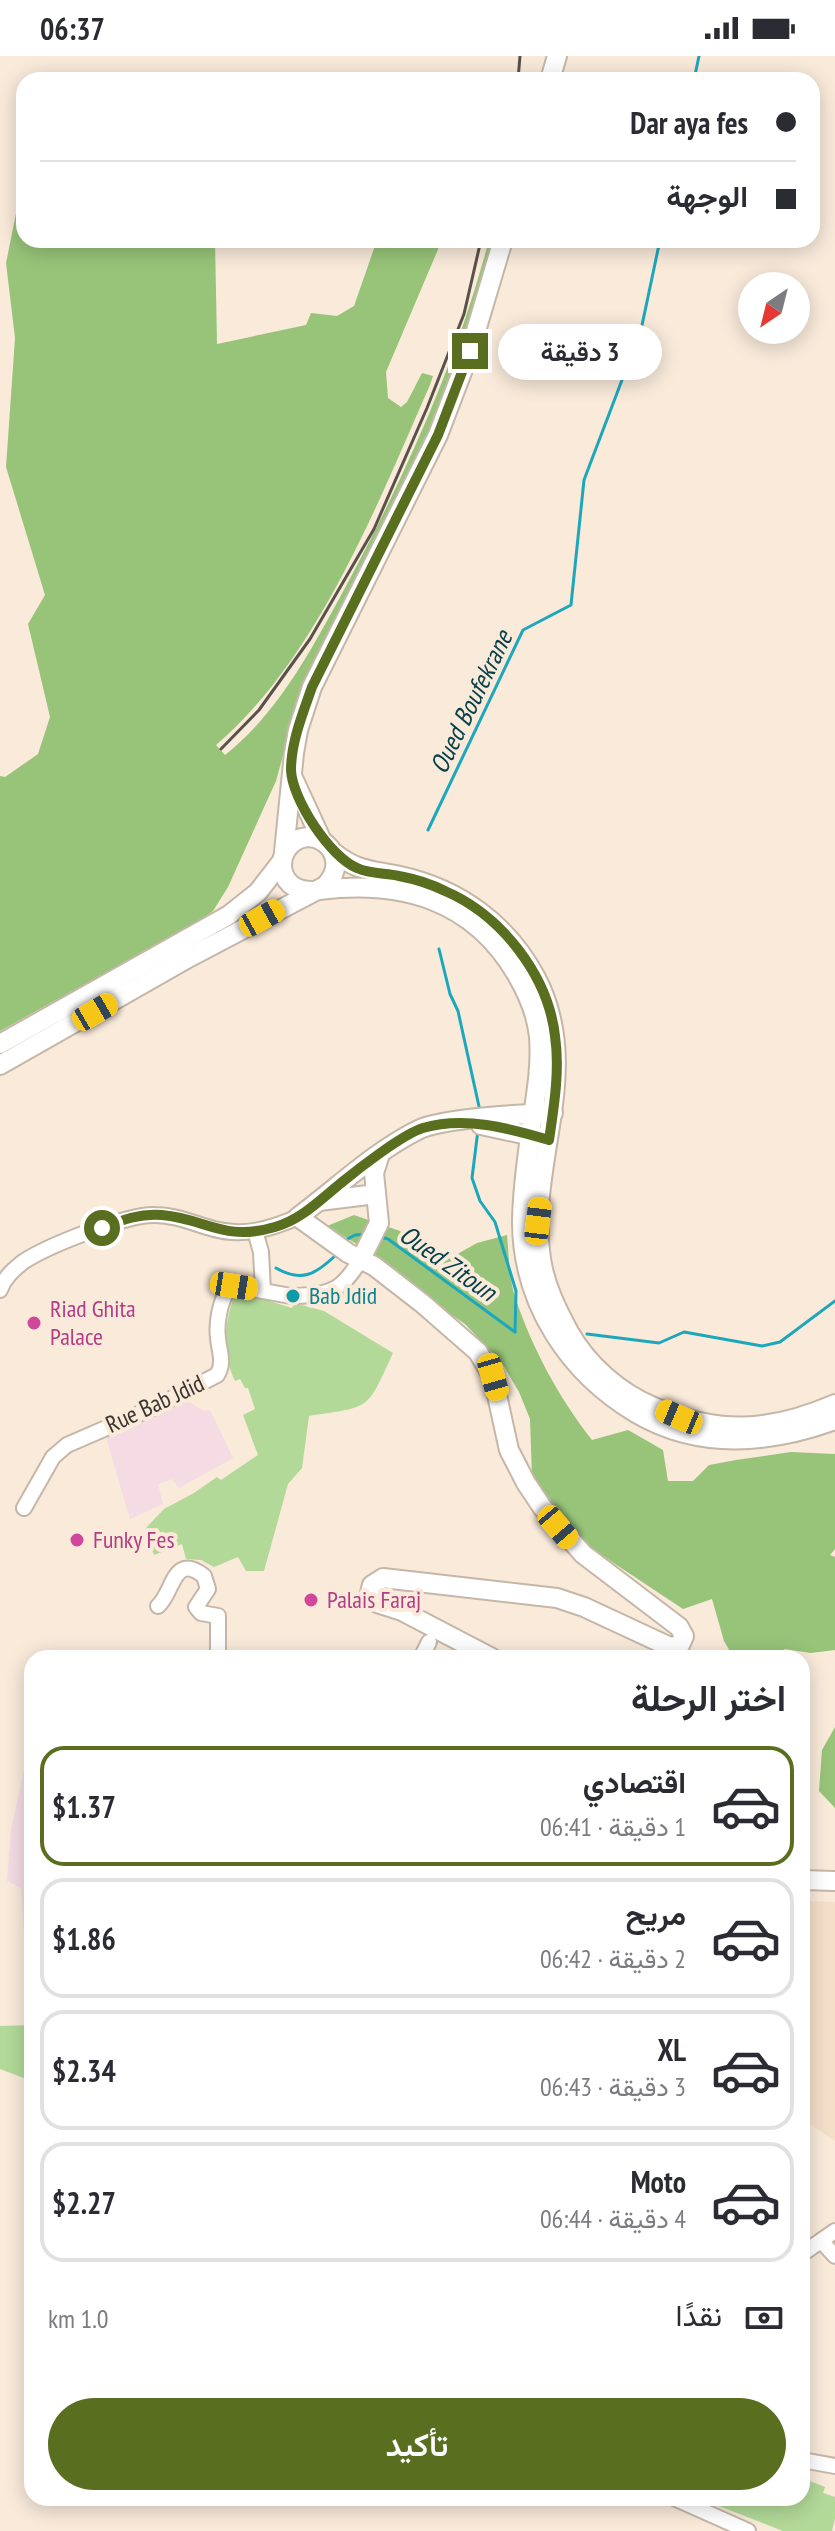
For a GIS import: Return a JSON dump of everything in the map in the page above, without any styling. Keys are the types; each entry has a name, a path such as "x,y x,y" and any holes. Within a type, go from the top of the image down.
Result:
{"main road":[{"path":"501,248 470,351 438,435 312,687 298,730 291,772 282,869 296,888 315,890 369,886 397,889 440,902 470,920 492,940 523,986 536,1017 539,1063 534,1114 540,1137"},
{"path":"0,1065 331,881 336,867 328,846 306,810 291,772"},
{"path":"0,1044 237,910 258,892 301,838 315,838 357,868 400,876 446,891 478,910 509,938 536,978 555,1035 553,1113 540,1137 522,1225 529,1275 541,1309 559,1344 597,1386 643,1417 699,1435 782,1437 835,1420"},
{"path":"469,1650 432,1637 402,1611 377,1603 370,1593 372,1585 383,1578 428,1585 541,1594 584,1607 670,1647 680,1645 684,1636 679,1627 583,1554 542,1507 509,1450 493,1377 478,1352 359,1253 330,1241 298,1217 380,1154 420,1128 553,1113"},
{"path":"462,1121 540,1137"},
{"name":"Rue Bab Jdid","path":"359,1253 379,1223 374,1173 380,1154"},
{"path":"319,1201 376,1194"},
{"path":"747,1434 835,1404"},
{"path":"810,1880 835,1881"}],"street":[{"path":"0,1290 5,1278 33,1256 126,1218 163,1215 226,1232 255,1231 298,1217"},
{"path":"255,1231 261,1252 263,1291"},
{"name":"Rue Bab Jdid","path":"24,1508 53,1457 67,1445 157,1406 217,1375 222,1367 217,1336 219,1313 225,1294 234,1286 293,1296 319,1296 341,1287 359,1253"},
{"path":"158,1606 182,1570 190,1569 204,1576 208,1589 196,1607 201,1613 218,1616 218,1650"},
{"path":"425,1650 432,1637"},
{"path":"810,2249 835,2231"},
{"path":"822,2242 835,2256"},
{"path":"810,2461 835,2466"},
{"path":"692,2506 748,2531"}],"shaded area":[{"path":"185,1400 204,1411 210,1410 233,1458 179,1488 172,1479 158,1484 163,1504 130,1519 106,1437"},
{"path":"24,1770 24,1933 21,1888 7,1881 11,1830"},
{"path":"810,1901 835,1902 835,2141 810,2124"}],"green space":[{"path":"16,214 16,248 215,248 217,344 306,325 311,313 337,316 354,306 374,248 439,248 386,372 388,398 401,407 407,402 422,373 433,376 430,385 341,578 285,669 252,710 216,745 225,755 260,721 290,683 362,556 425,424 460,333 487,248 491,248 442,402 396,504 301,690 276,781 228,887 213,911 0,1031 0,776 5,777 38,754 50,717 28,624 45,595 6,467 15,338 6,263"},
{"path":"354,1215 400,1231 443,1262 477,1243 507,1235 515,1297 538,1354 568,1407 592,1440 628,1430 663,1450 668,1481 693,1481 709,1465 736,1460 791,1452 835,1454 835,1549 830,1555 835,1557 835,1650 811,1653 810,1650 784,1649 729,1650 712,1599 683,1609 588,1546 532,1477 530,1419 502,1363 465,1324 416,1291 381,1259 327,1226"},
{"path":"242,1293 292,1308 294,1303 324,1311 393,1353 377,1386 365,1402 345,1410 309,1416 302,1468 288,1484 264,1571 246,1571 238,1557 214,1567 201,1560 186,1559 182,1544 154,1555 145,1529 164,1509 217,1477 221,1480 258,1455 243,1415 255,1409 248,1388 240,1379 235,1381 226,1350 226,1330 233,1299"},
{"path":"835,1727 835,1808 819,1791 822,1750"},
{"path":"24,2025 24,2078 0,2069 0,2026"},
{"path":"810,2481 825,2487 823,2493 835,2497 832,2531 783,2531 719,2506 810,2506"}],"waterway":[{"name":"Oued Boufekrane","path":"696,72 699,56"},
{"name":"Oued Boufekrane","path":"428,830 523,630 571,605 584,480 641,330 658,248"},
{"name":"Oued Boufekrane","path":"439,949 450,994 458,1011 480,1111"},
{"name":"Oued Boufekrane","path":"478,1130 472,1178 480,1201 495,1222 516,1291 515,1332"},
{"name":"Oued Zitoun","path":"344,1241 366,1234"},
{"name":"Oued Zitoun","path":"378,1236 388,1239 515,1332"},
{"name":"Oued Zitoun","path":"276,1268 294,1275 308,1274 336,1255"},
{"path":"587,1334 659,1343 684,1332 762,1346 780,1342 835,1301"}],"railway":[{"path":"519,72 520,56"},
{"path":"221,749 259,710 310,639 374,529 464,314 479,248"}],"place":[{"name":"Bab Jdid","path":"293,1296"},
{"name":"Riad Ghita Palace","path":"34,1323"},
{"name":"Funky Fes","path":"77,1540"},
{"name":"Palais Faraj","path":"311,1600"}],"route":[{"path":"102,1228 126,1218 152,1214 173,1216 226,1232 277,1226 298,1217 354,1172 420,1128 462,1121 549,1140 555,1094 555,1035 545,998 523,956 495,923 462,899 426,883 357,868 333,852 311,822 291,772 298,730 312,687 438,435 470,351"}]}
